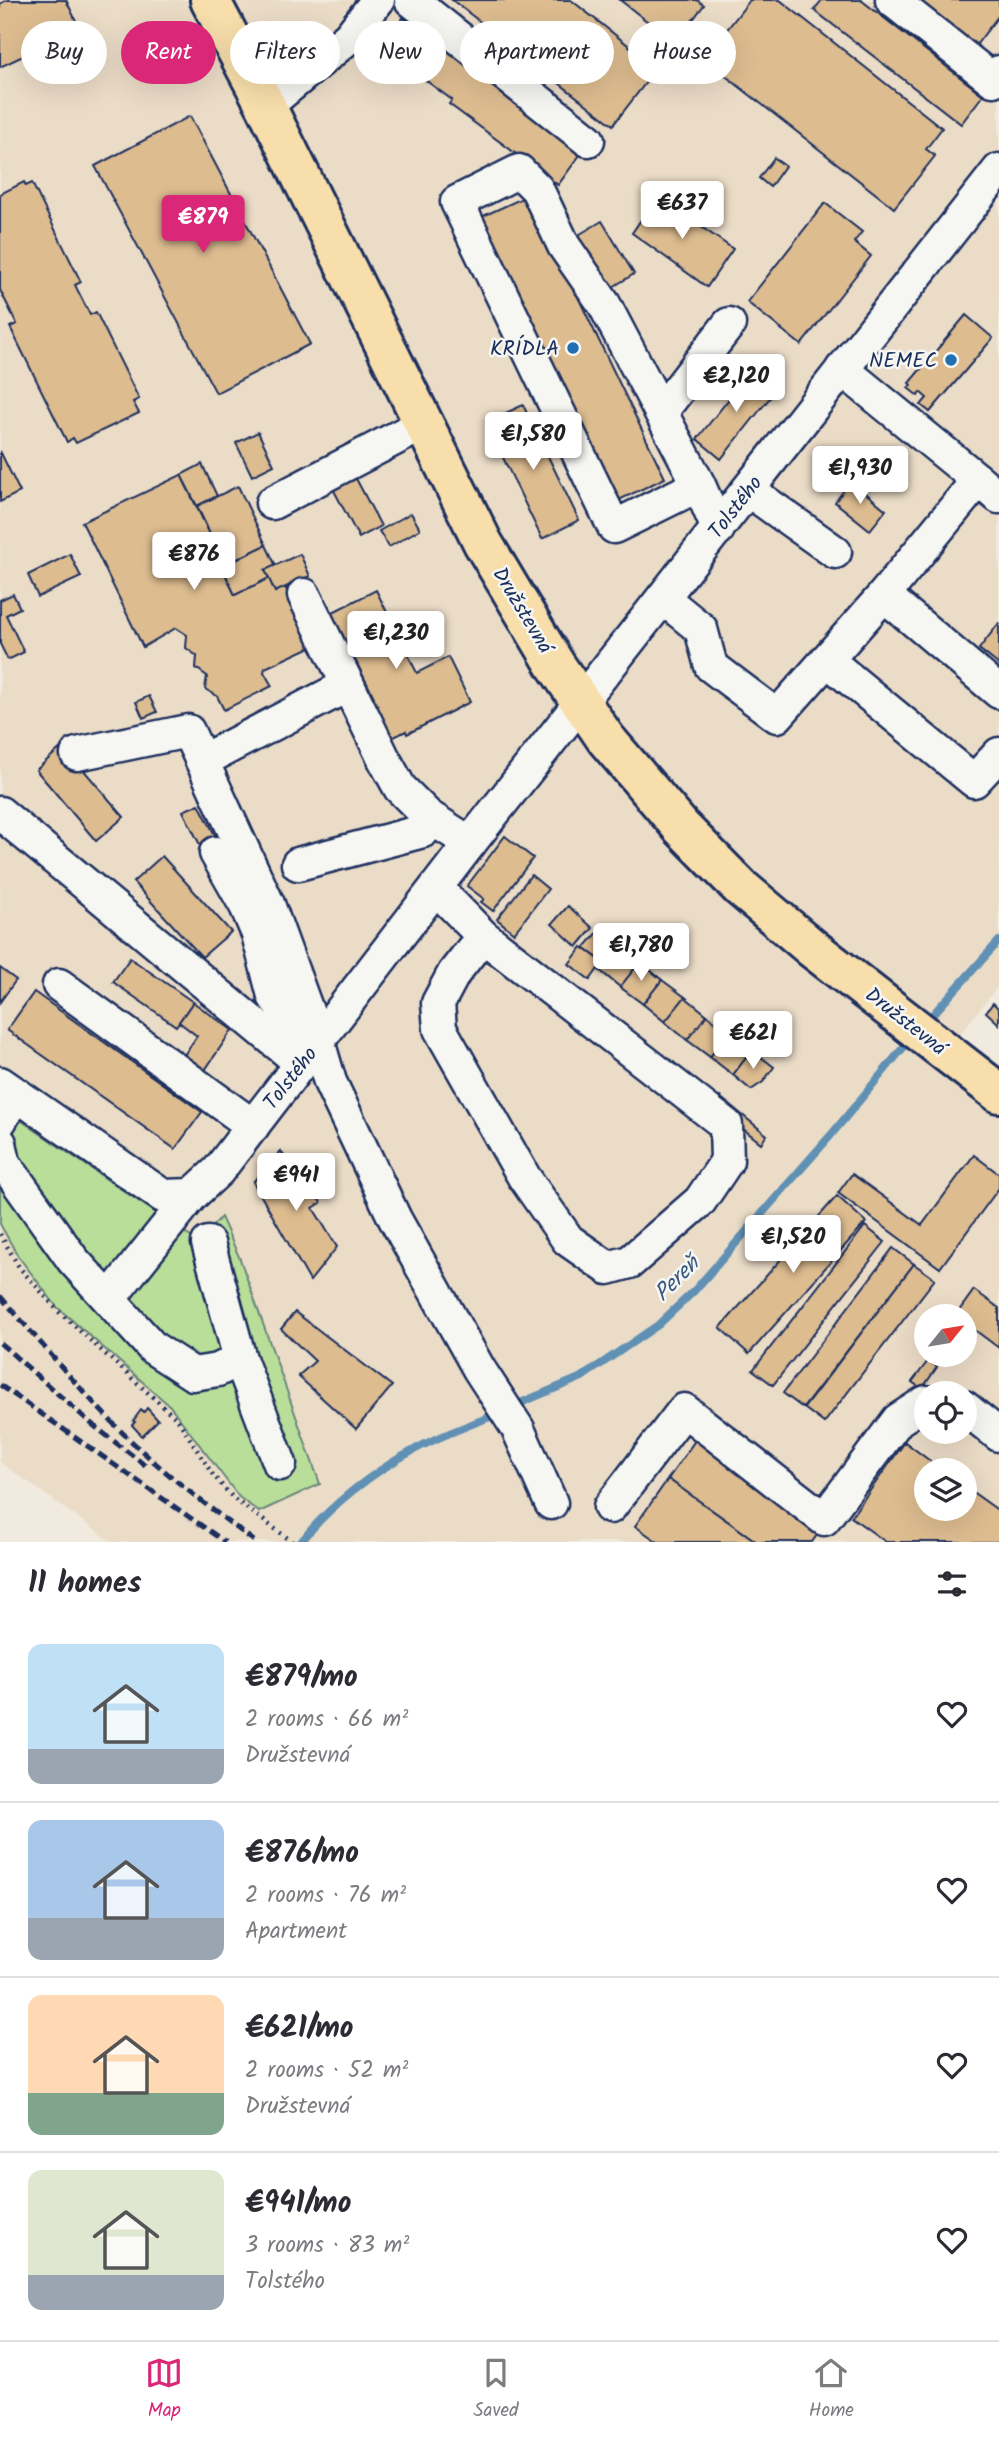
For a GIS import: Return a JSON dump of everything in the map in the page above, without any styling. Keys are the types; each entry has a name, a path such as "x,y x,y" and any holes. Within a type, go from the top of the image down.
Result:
{"main road":[{"name":"Družstevná","path":"211,0 483,543 547,652 606,739 652,794 741,888 812,948 999,1093"}],"street":[{"path":"266,106 349,37 378,0"},
{"path":"411,0 588,140"},
{"path":"892,0 993,80 999,72"},
{"name":"Tolstého","path":"108,1299 192,1195 218,1171 470,843 999,170"},
{"path":"699,485 614,527 457,202 519,171 537,189 564,246 604,304 699,485 718,529"},
{"path":"661,412 729,324"},
{"path":"664,598 701,629 711,666 777,716 884,594 989,488 842,369"},
{"path":"272,503 423,424"},
{"path":"748,490 835,552"},
{"path":"304,594 400,788 428,816 470,843"},
{"path":"884,594 999,692"},
{"path":"827,660 974,781 999,754"},
{"path":"202,761 348,685"},
{"path":"77,754 188,731 268,905 310,1052"},
{"path":"0,813 310,1052"},
{"path":"298,864 422,831 428,816"},
{"path":"216,853 246,905 258,934 274,996 330,1082 395,1219 478,1369 518,1430 551,1503"},
{"path":"436,888 483,936 726,1125 727,1161 700,1202 630,1262 608,1268 568,1240 524,1177 440,1029 438,1003 454,973 483,936"},
{"path":"59,985 253,1126"},
{"path":"0,1121 8,1088 163,1196 192,1195"},
{"path":"0,1143 4,1163 73,1260 153,1348 193,1374 218,1370 240,1359"},
{"path":"208,1243 240,1359 280,1464"},
{"path":"610,1507 684,1410 824,1520 898,1420 914,1410"},
{"path":"977,1417 999,1435"}],"path":[{"path":"0,1234 19,1267 59,1312 178,1420 213,1475 234,1499 293,1542"}],"shaded area":[{"path":"0,0 999,0 999,985 956,1039 999,1071 999,1542 112,1542 0,1462"}],"green space":[{"path":"0,1106 198,1242 221,1217 240,1259 320,1484 259,1512 239,1497 170,1406 57,1307 18,1256 0,1224"}],"building":[{"path":"7,0 66,0 76,21 21,21 21,57 0,67 0,4"},
{"path":"452,0 571,0 598,21 479,21"},
{"path":"620,0 697,0 704,5 692,21 647,21"},
{"path":"750,0 780,0 942,128 926,149 935,156 894,208 736,84 736,21 734,21"},
{"path":"822,0 861,0 983,95 961,124 814,10"},
{"path":"911,0 999,0 999,15 973,49"},
{"path":"614,34 628,45 628,84 645,84 613,125 560,84 614,84"},
{"path":"446,49 460,60 460,84 501,84 585,148 558,185 449,104 452,100 431,84 446,84"},
{"path":"190,116 310,344 216,393 95,166"},
{"path":"774,158 785,166 770,187 759,178"},
{"path":"24,182 26,186 32,183 81,282 75,285 90,315 96,312 139,399 133,402 139,413 76,443 73,438 67,442 10,327 17,324 0,290 0,194"},
{"name":"KRÍDLA","path":"529,195 665,478 617,501 481,217"},
{"path":"657,196 733,249 707,287 632,233"},
{"path":"825,203 862,232 854,242 871,256 801,345 747,302"},
{"path":"602,221 634,274 603,293 570,240"},
{"name":"NEMEC","path":"966,315 993,338 930,412 921,405 927,398 920,392 918,396 908,388 911,385 909,383"},
{"path":"752,370 776,390 721,459 697,439"},
{"path":"523,405 579,520 542,539 486,422"},
{"path":"258,432 274,465 252,476 236,443"},
{"path":"0,451 20,492 0,502"},
{"path":"202,464 217,496 197,506 181,475"},
{"path":"352,471 381,526 359,538 330,483"},
{"path":"181,475 225,565 222,567 235,595 269,578 275,592 285,587 315,645 265,668 264,672 272,686 224,710 217,696 205,689 207,676 196,668 197,656 186,648 187,635 176,628 143,647 82,522"},
{"path":"851,481 886,510 870,530 835,502"},
{"path":"238,486 266,545 225,565 197,506"},
{"path":"411,513 420,529 389,547 379,531"},
{"path":"266,545 276,566 265,570 269,578 235,595 222,567"},
{"path":"70,554 81,577 38,597 28,575"},
{"path":"300,554 310,576 275,592 265,570"},
{"path":"376,590 417,673 448,657 470,702 407,734 406,731 386,741 366,701 374,697 331,613"},
{"path":"13,594 20,608 6,615 24,652 8,660 0,644 0,600"},
{"path":"999,623 999,665 979,649"},
{"path":"149,696 157,712 143,718 136,702"},
{"path":"63,746 124,817 96,841 36,770"},
{"path":"199,804 218,841 202,849 183,811"},
{"path":"505,836 533,858 493,911 481,902 484,899 467,886"},
{"path":"162,856 231,932 202,957 133,882"},
{"path":"531,875 548,889 514,933 497,919"},
{"path":"568,906 593,928 577,947 552,924"},
{"path":"600,930 618,944 603,962 584,948"},
{"path":"618,944 640,962 620,987 598,969"},
{"path":"582,947 603,962 590,980 569,964"},
{"path":"130,958 193,1002 176,1026 113,982"},
{"path":"640,962 662,980 643,1004 620,987"},
{"path":"0,968 16,980 0,1002"},
{"path":"662,980 685,997 665,1022 643,1004"},
{"path":"34,992 202,1112 175,1149 7,1030"},
{"path":"685,997 707,1015 687,1040 665,1022"},
{"path":"193,1002 232,1030 201,1076 180,1061 197,1036 179,1022"},
{"path":"993,1003 999,1009 999,1024 986,1012"},
{"path":"707,1015 729,1032 710,1057 687,1040"},
{"path":"729,1032 752,1050 733,1075 710,1057"},
{"path":"752,1050 774,1067 763,1082 751,1090 733,1075"},
{"path":"720,1097 767,1135 761,1143 713,1105"},
{"path":"281,1151 291,1168 299,1163 321,1203 313,1208 337,1247 310,1281 253,1182"},
{"path":"974,1155 999,1174 999,1188 940,1268 838,1193 852,1174 922,1225"},
{"path":"837,1196 866,1222 749,1354 720,1328"},
{"path":"865,1226 885,1242 773,1385 753,1370"},
{"path":"893,1248 914,1264 803,1408 783,1393"},
{"path":"914,1264 935,1279 824,1423 804,1408"},
{"path":"974,1290 999,1308 999,1348 977,1332 977,1304 964,1304"},
{"path":"295,1312 392,1386 356,1429 298,1376 315,1361 281,1329"},
{"path":"923,1367 937,1367 927,1381 912,1382"},
{"path":"147,1408 158,1420 142,1436 132,1425 141,1410 144,1412"},
{"path":"696,1439 822,1528 812,1542 757,1542 668,1479"},
{"path":"905,1442 926,1458 914,1458 914,1521 977,1521 977,1495 999,1511 999,1542 886,1542 851,1517"},
{"path":"668,1479 757,1542 658,1542 635,1526"}],"waterway":[{"name":"Pereň","path":"926,1022 999,941"},
{"name":"Pereň","path":"511,1407 582,1377 658,1325 694,1291 831,1135 912,1037"},
{"name":"Pereň","path":"301,1542 339,1502 383,1468 435,1440 499,1413"}],"railway":[{"path":"0,1296 124,1434 178,1482 254,1541"},
{"path":"0,1343 93,1425 146,1466"},
{"path":"0,1385 225,1542"}],"place":[{"name":"KRÍDLA","path":"573,348"},
{"name":"NEMEC","path":"951,360"}]}
